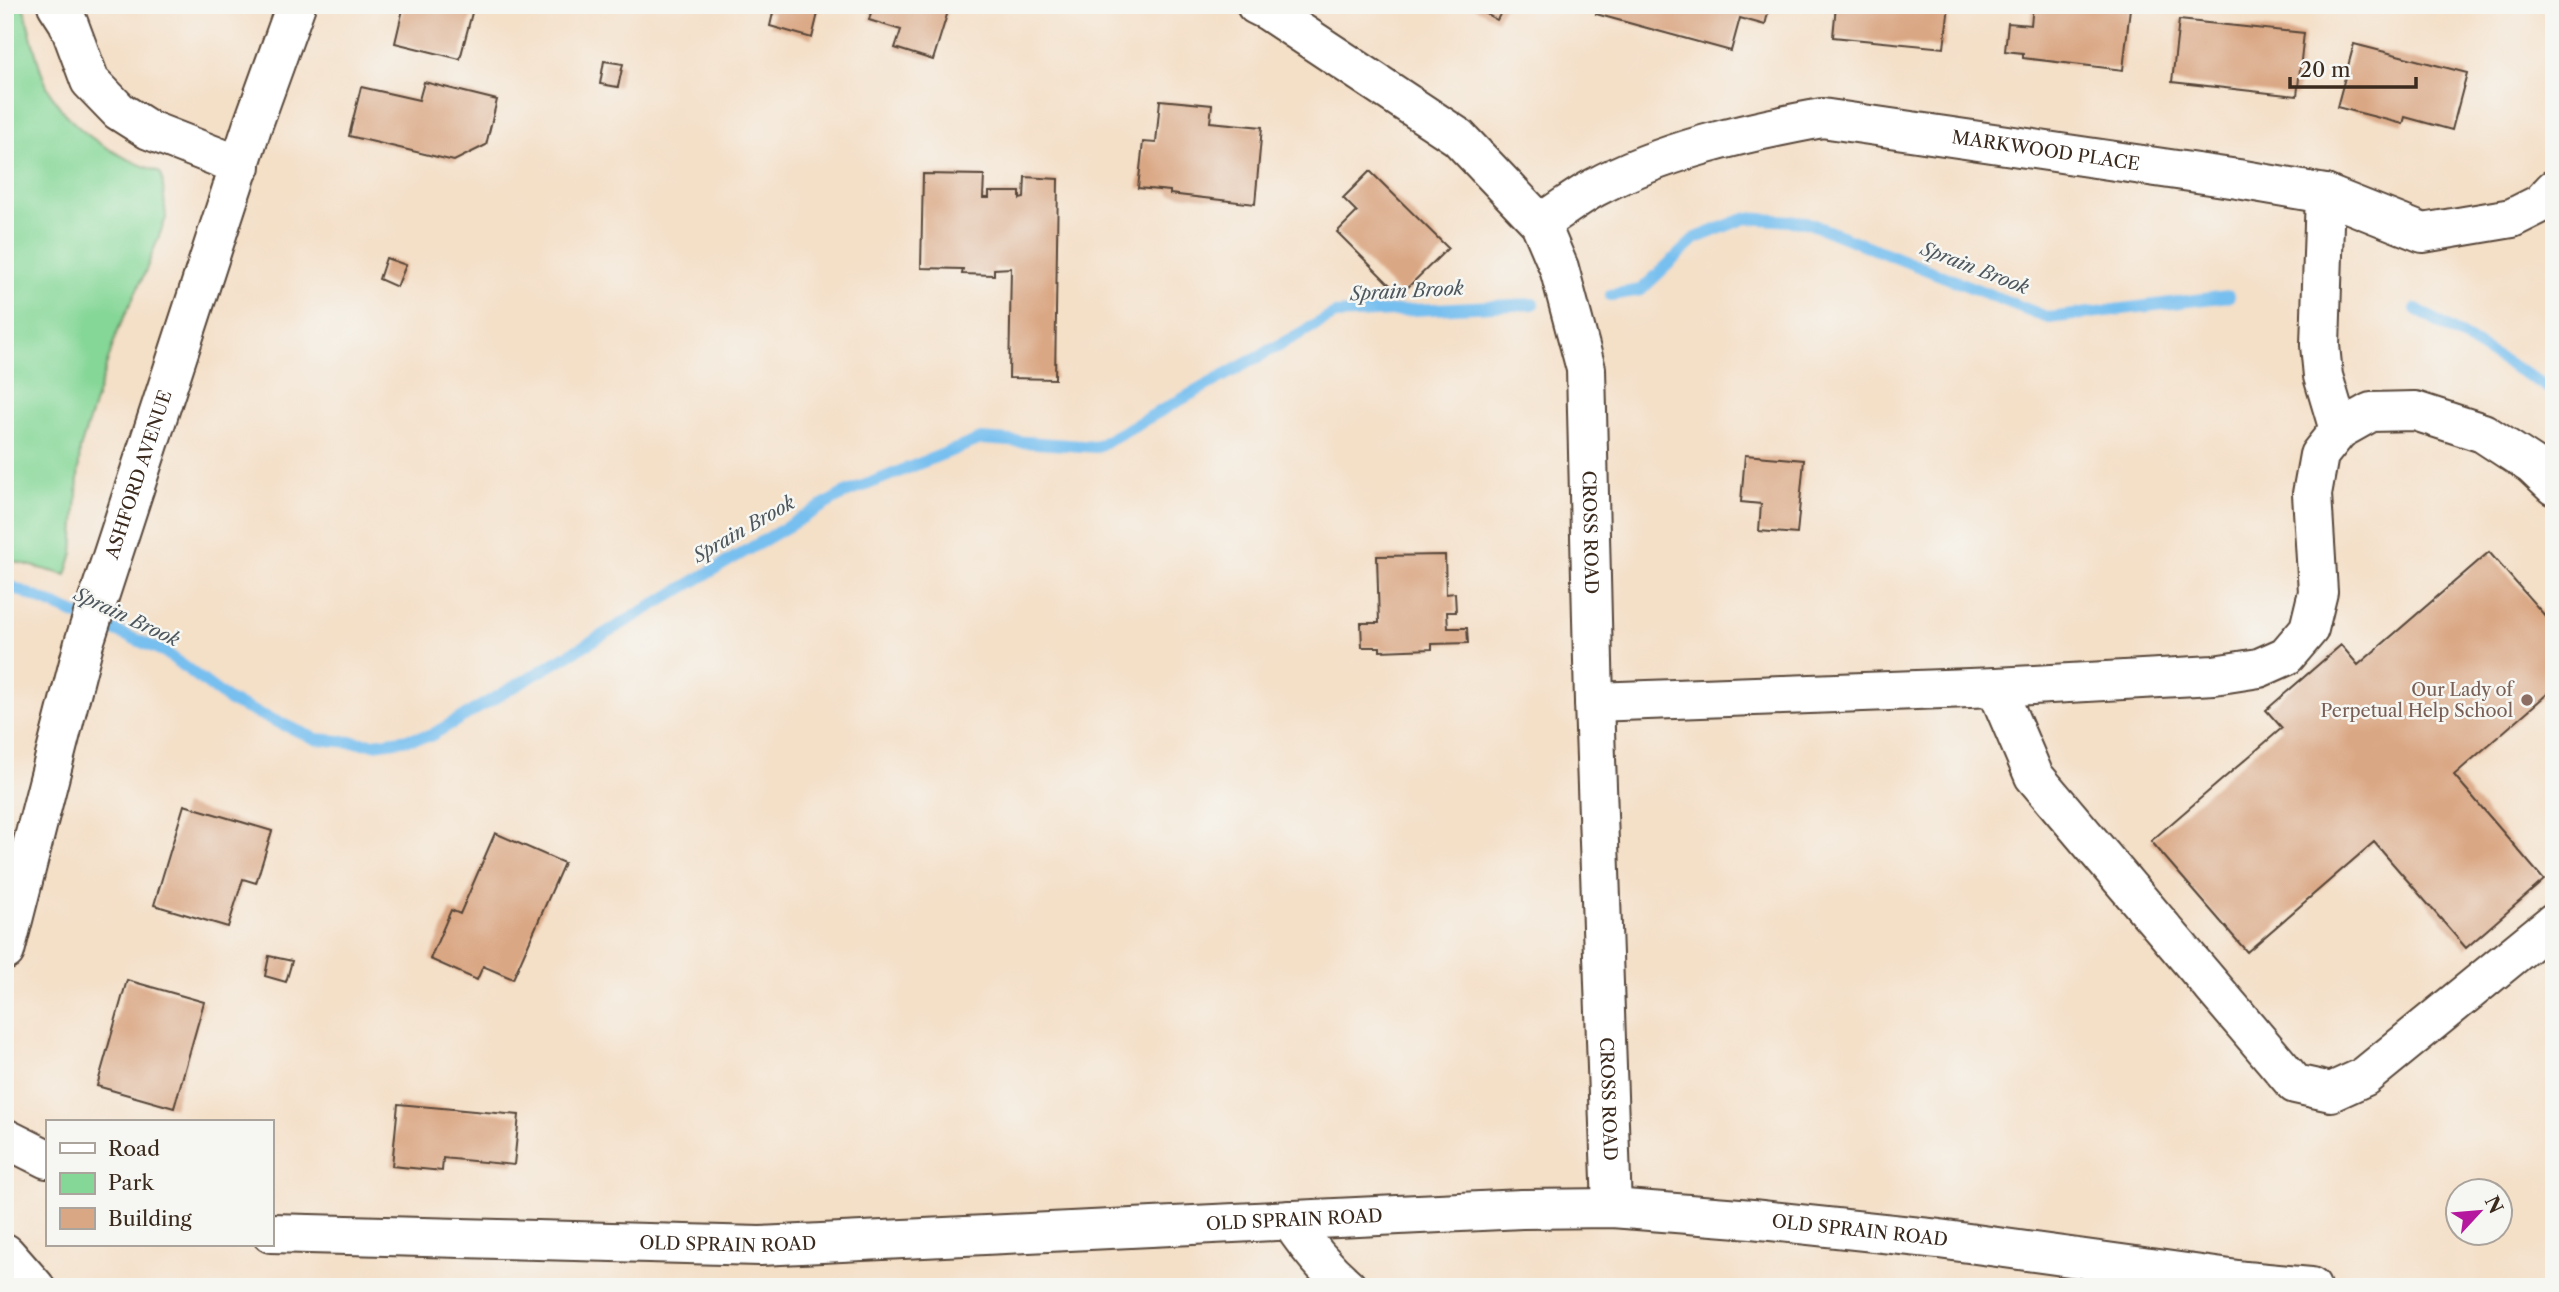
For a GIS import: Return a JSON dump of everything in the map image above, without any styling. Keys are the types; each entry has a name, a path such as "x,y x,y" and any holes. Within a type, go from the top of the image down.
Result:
{"street":[{"name":"ASHFORD AVENUE","path":"5,951 84,643 252,127 296,5"},
{"name":"CROSS ROAD","path":"1256,5 1458,138 1540,223 1559,268 1586,369 1594,702 1612,1208"},
{"path":"66,11 90,81 119,111 149,130 241,166"},
{"name":"MARKWOOD PLACE","path":"1540,223 1594,188 1654,161 1754,130 1822,118 2325,194 2423,233 2512,218 2540,204 2554,189"},
{"path":"2325,194 2320,345 2323,376 2339,430"},
{"path":"1594,702 1996,687 2214,675 2259,668 2286,656 2309,629 2318,592 2312,494 2319,455 2339,430 2371,412 2415,411 2483,433 2532,465 2554,486"},
{"path":"1996,687 2034,776 2295,1084 2330,1092 2364,1077 2554,922"},
{"path":"5,1138 46,1158"},
{"name":"OLD SPRAIN ROAD","path":"273,1233 760,1246 1522,1209 1612,1208 1752,1219 1939,1239 2245,1281 2311,1287"},
{"path":"1290,1220 1304,1242 1330,1273 1346,1287"},
{"path":"5,1253 35,1287"}],"green space":[{"path":"5,5 23,5 44,79 63,111 76,125 107,148 159,172 162,176 166,218 144,275 117,332 80,449 73,553 66,575 5,559"}],"building":[{"path":"404,5 474,5 460,59 395,43"},
{"path":"745,5 820,5 812,38 770,26 773,13"},
{"path":"873,5 950,5 933,60 895,48 901,30 869,20"},
{"path":"1470,5 1505,5 1497,20"},
{"path":"1599,5 1770,5 1765,25 1740,18 1731,51 1596,14"},
{"path":"1836,5 1949,5 1944,48 1833,37"},
{"path":"2033,5 2107,5 2130,8 2123,70 2023,58 2023,53 2005,51 2008,23 2031,25"},
{"path":"2179,20 2304,33 2297,96 2172,82"},
{"path":"2354,44 2467,73 2452,130 2405,117 2403,124 2337,107"},
{"path":"604,61 623,64 618,87 600,84"},
{"path":"424,82 497,100 486,145 454,161 349,136 361,87 419,100"},
{"path":"1160,100 1212,105 1210,122 1262,127 1255,204 1138,188 1143,142 1156,143"},
{"path":"1370,171 1448,248 1400,295 1337,232 1357,212 1343,198"},
{"path":"923,174 984,175 983,198 989,198 989,192 1020,192 1020,199 1024,198 1025,177 1058,179 1055,379 1009,378 1011,268 994,269 994,275 962,274 963,269 921,268"},
{"path":"386,258 406,265 397,287 379,279"},
{"path":"1745,455 1804,460 1797,534 1759,531 1761,504 1741,502"},
{"path":"2489,552 2554,626 2554,688 2454,775 2544,880 2466,948 2374,842 2247,952 2151,841 2282,728 2266,710 2341,645 2358,665"},
{"path":"1445,555 1446,594 1455,593 1456,612 1447,612 1448,628 1467,628 1468,643 1432,644 1432,649 1380,651 1380,647 1362,647 1361,623 1379,623 1377,556"},
{"path":"184,805 272,831 256,883 243,879 228,927 154,905"},
{"path":"495,833 564,863 513,979 483,966 477,980 430,959 451,910 460,914"},
{"path":"269,956 292,961 286,982 265,976"},
{"path":"127,980 204,1002 174,1108 97,1086"},
{"path":"398,1104 519,1115 514,1165 443,1158 442,1171 392,1166"}],"waterway":[{"name":"Sprain Brook","path":"1611,295 1641,290 1696,238 1746,218 1806,222 2049,318 2229,296"},
{"name":"Sprain Brook","path":"5,584 165,652 230,701 316,739 374,744 430,736 843,494 981,439 1096,447 1335,314 1533,304"},
{"name":"Sprain Brook","path":"2416,309 2554,391"}],"place":[{"name":"Our Lady of Perpetual Help School","path":"2527,700"}]}
